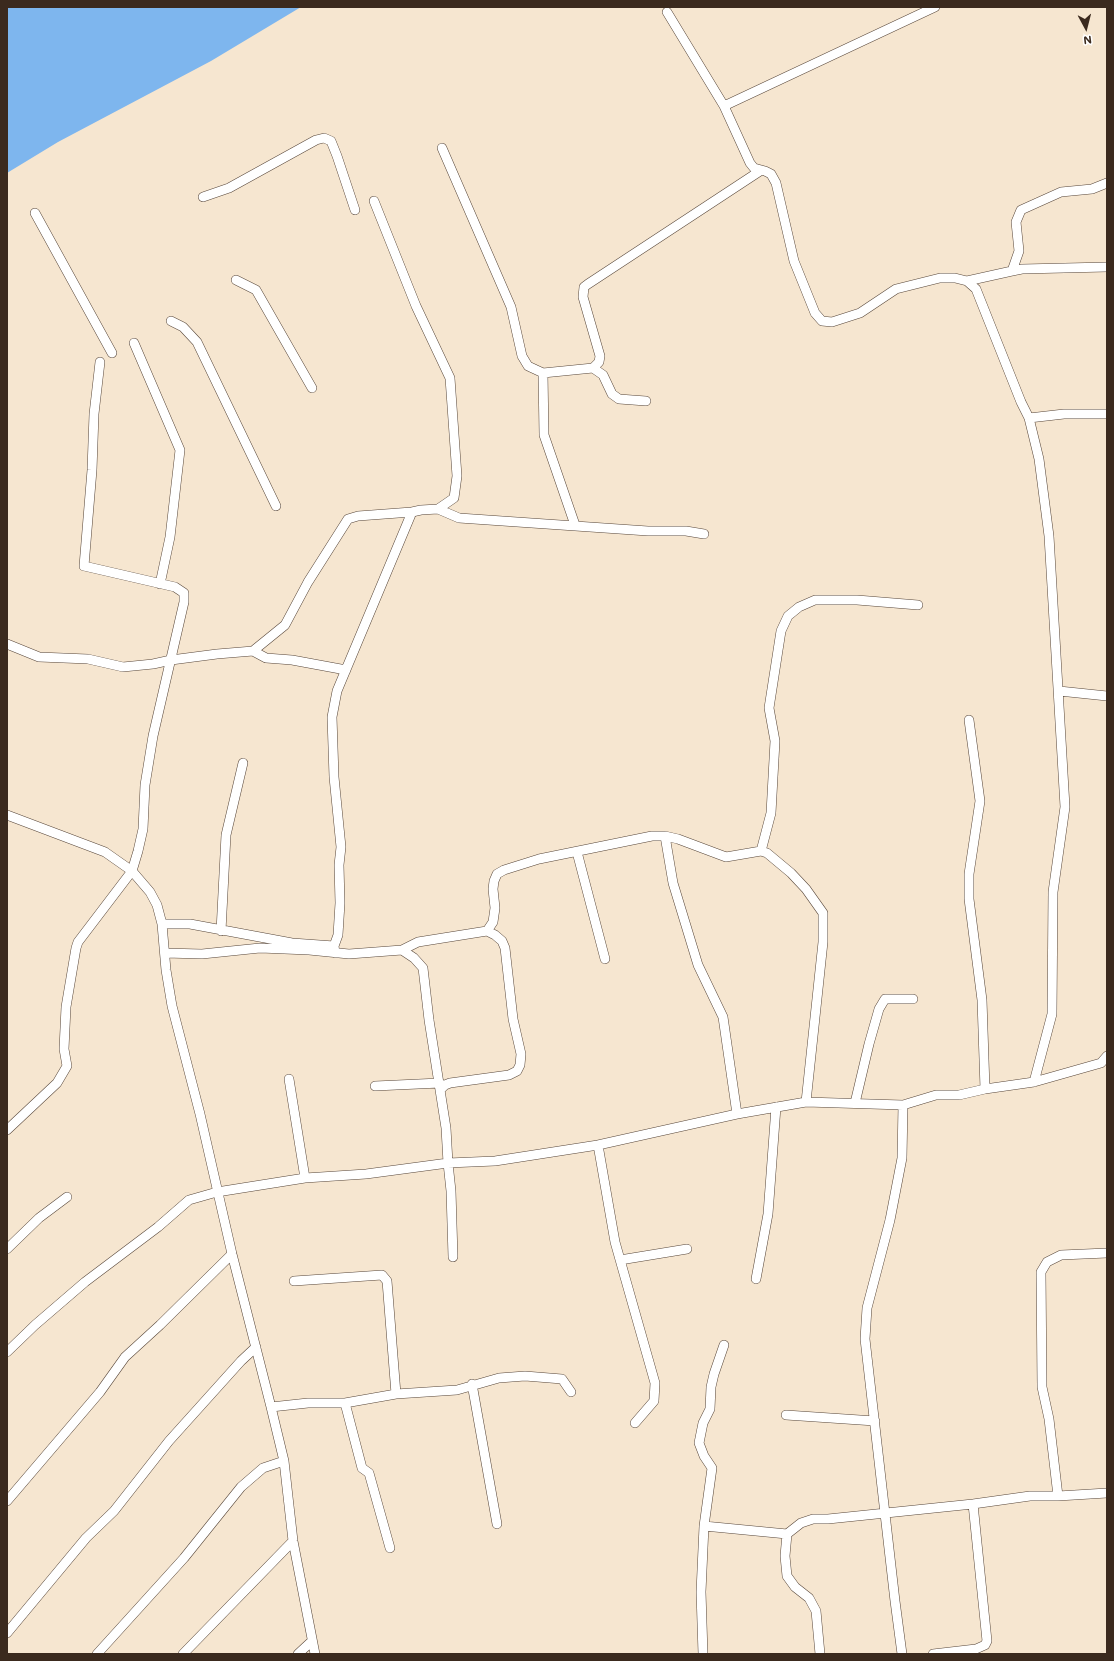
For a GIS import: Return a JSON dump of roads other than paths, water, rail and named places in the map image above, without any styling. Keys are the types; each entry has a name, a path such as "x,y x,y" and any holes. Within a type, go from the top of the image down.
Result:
{"street":[{"path":"724,106 935,7"},
{"path":"667,12 724,106 750,163 754,168 771,174 776,183 794,261 815,313 822,321 832,322 860,313 896,289 919,282 940,278 955,278 967,281 1022,269 1107,267"},
{"path":"203,197 229,188 316,140 324,138 331,141 355,210"},
{"path":"442,148 511,307 522,356 528,366 543,373 593,368 599,362 600,356 584,297 584,287 760,170"},
{"path":"1012,272 1019,251 1016,222 1021,210 1061,192 1092,189 1107,183"},
{"path":"7,644 39,657 88,659 123,667 253,651 285,625 308,582 348,519 358,516 438,509 454,498 457,476 450,378 416,306 374,202"},
{"path":"35,213 112,354"},
{"path":"236,280 256,290 312,388"},
{"path":"967,281 976,289 1021,402 1030,418 1039,459 1049,536 1065,807 1053,892 1052,1014 1034,1082"},
{"path":"171,321 183,327 197,342 276,506"},
{"path":"134,343 180,450 170,537 160,584"},
{"path":"7,1130 57,1082 67,1066 64,1049 66,1007 76,948 78,942 132,871 143,829 145,785 153,736 184,602 184,593 175,587 84,566 92,470 94,414 100,362"},
{"path":"593,368 603,375 612,394 619,399 646,401"},
{"path":"543,373 544,435 575,525"},
{"path":"1030,418 1064,414 1107,414"},
{"path":"438,509 459,518 575,525 648,532 686,531 704,534"},
{"path":"334,950 338,935 340,903 338,865 340,848 334,777 332,717 337,691 412,512"},
{"path":"761,852 771,813 775,741 770,708 781,630 788,616 799,607 815,600 858,600 918,605"},
{"path":"253,651 266,658 292,660 346,670"},
{"path":"1059,691 1107,696"},
{"path":"968,720 980,802 968,874 969,899 982,1000 985,1089"},
{"path":"221,931 226,835 243,763"},
{"path":"7,815 105,852 132,871 150,892 157,905 162,924 166,970 172,1006 200,1114 216,1192 272,1406 284,1461 293,1541 315,1654"},
{"path":"487,931 493,922 495,908 493,889 497,874 504,870 539,859 652,836 665,836 726,857 761,852 766,853 791,873 806,889 823,913 823,942 806,1102"},
{"path":"665,836 673,884 696,958 723,1017 737,1114"},
{"path":"577,852 605,959"},
{"path":"162,924 190,924 221,931 334,950"},
{"path":"165,953 202,954 260,948 378,953 402,950 418,942 487,931 496,935 502,941 505,948 513,1019 521,1054 520,1065 517,1071 509,1075 450,1083 440,1086 375,1086"},
{"path":"402,950 414,958 422,968 446,1128 451,1191 453,1257"},
{"path":"856,1103 868,1044 879,1009 885,999 913,998"},
{"path":"7,1352 85,1282 158,1226 189,1200 216,1192 305,1178 366,1174 448,1163 495,1161 598,1145 737,1114 806,1102 903,1104 936,1095 959,1095 985,1089 1034,1082 1100,1063 1107,1056"},
{"path":"289,1079 305,1178"},
{"path":"902,1654 865,1339 867,1308 890,1220 902,1158 903,1104"},
{"path":"756,1279 768,1214 776,1107"},
{"path":"598,1145 615,1242 655,1383 654,1401 635,1423"},
{"path":"7,1249 40,1218 67,1197"},
{"path":"620,1260 686,1249"},
{"path":"1058,1496 1049,1419 1042,1386 1041,1272 1047,1262 1062,1255 1107,1253"},
{"path":"7,1501 100,1392 125,1357 160,1325 232,1254"},
{"path":"294,1281 382,1275 387,1280 396,1394"},
{"path":"703,1654 701,1592 704,1526 712,1468 704,1456 699,1443 703,1423 710,1409 711,1387 714,1374 724,1345"},
{"path":"7,1633 86,1538 114,1511 169,1441 241,1361 256,1347"},
{"path":"272,1406 308,1403 345,1403 396,1394 457,1390 472,1384 499,1378 525,1376 562,1379 571,1392"},
{"path":"472,1384 497,1524"},
{"path":"345,1403 362,1468 369,1473 390,1548"},
{"path":"786,1414 875,1421"},
{"path":"98,1654 184,1558 241,1487 263,1468 284,1461"},
{"path":"704,1526 787,1534 801,1523 813,1519 828,1519 974,1504 1030,1496 1058,1496 1107,1492"},
{"path":"933,1654 976,1649 985,1645 987,1641 974,1504"},
{"path":"787,1534 785,1556 787,1576 795,1587 809,1598 816,1611 820,1654"},
{"path":"182,1654 293,1541"},
{"path":"298,1654 312,1641"}],"water":[{"path":"7,7 301,7 211,61 58,142 7,173"}]}
